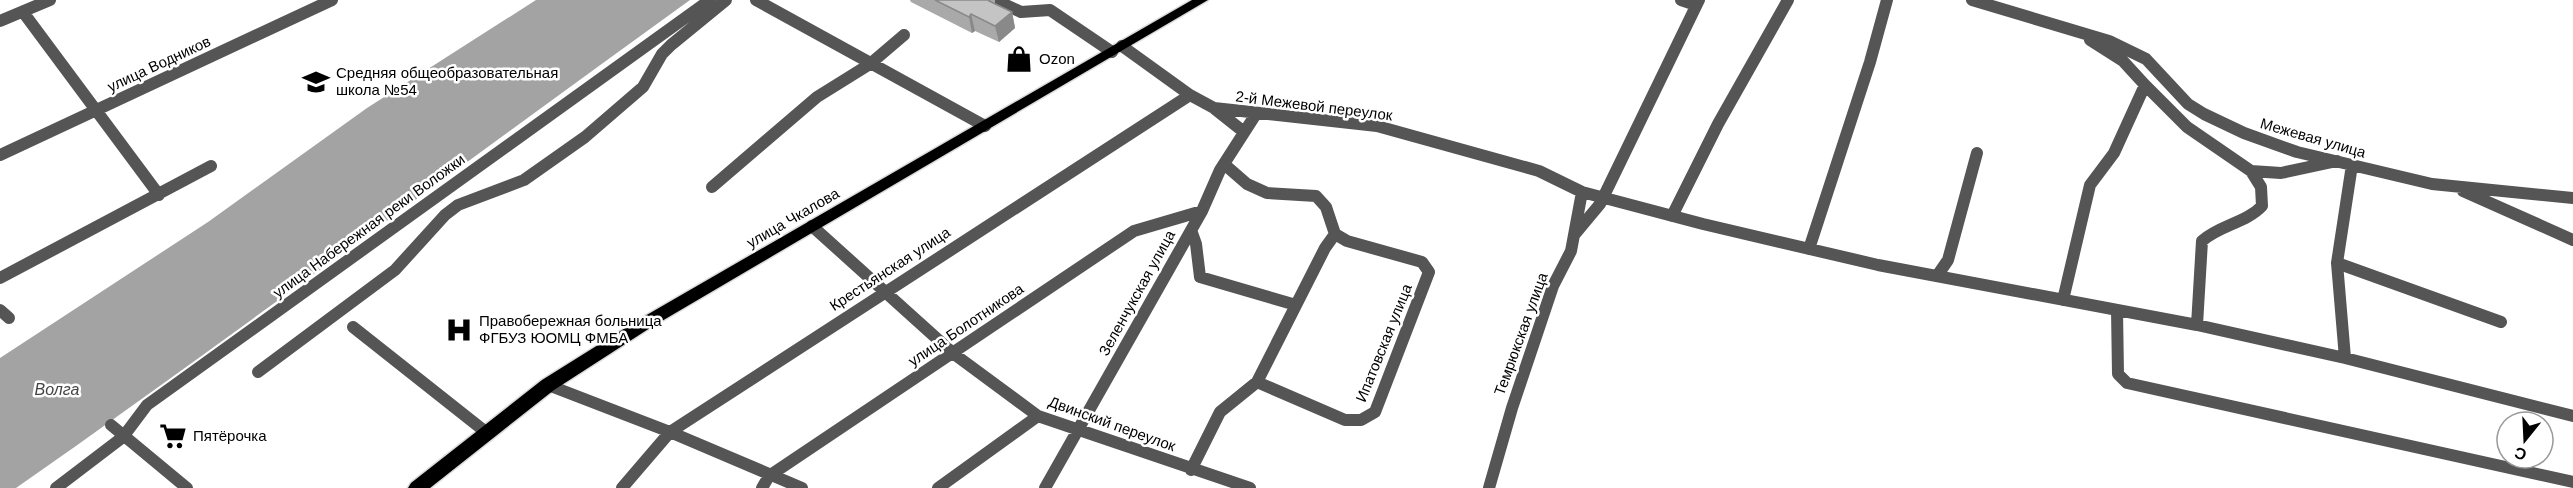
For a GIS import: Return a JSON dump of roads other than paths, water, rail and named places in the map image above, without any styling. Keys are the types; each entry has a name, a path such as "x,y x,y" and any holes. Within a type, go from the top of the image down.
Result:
{"main road":[{"name":"улица Чкалова","path":"417,488 548,385 644,324 1202,0"}],"street":[{"path":"0,21 50,0"},
{"name":"улица Водников","path":"0,156 332,0"},
{"name":"улица Набережная реки Воложки","path":"56,488 123,437 147,405 710,0"},
{"path":"258,372 330,321 394,270 445,215 458,205 524,180 585,137 643,87 662,54 671,45 726,0"},
{"path":"756,0 985,126"},
{"name":"2-й Межевой переулок","path":"995,0 1022,12 1050,10 1214,108 1377,126 1539,171 1582,192 1604,196 1672,216 1809,249 2197,326 2345,358 2573,416"},
{"path":"1574,235 1604,196 1697,2 1681,0"},
{"path":"1672,216 1718,124 1788,0"},
{"path":"1809,249 1870,62 1887,0"},
{"name":"Межевая улица","path":"1972,0 2109,41 2146,59 2188,104 2204,114 2255,137 2415,181 2573,198"},
{"path":"23,12 159,195"},
{"path":"2073,30 2123,61 2187,127 2251,171 2261,187 2262,206 2248,218 2217,229 2202,242 2197,326"},
{"path":"712,187 817,97 870,64 904,35"},
{"path":"2063,300 2090,185 2114,153 2145,85"},
{"name":"Крестьянская улица","path":"622,488 670,432 1190,95"},
{"path":"1214,108 1244,132"},
{"name":"Зеленчукская улица","path":"1045,488 1202,211 1224,164 1256,114"},
{"path":"1937,276 1948,260 1977,153"},
{"path":"2251,171 2281,173 2337,161"},
{"path":"1191,470 1220,412 1257,382 1325,248 1335,234 1324,202 1318,197 1308,194 1275,195 1261,191 1242,182 1224,164"},
{"path":"2345,358 2337,263 2352,165"},
{"path":"0,278 211,166"},
{"path":"2453,186 2573,240"},
{"name":"Темрюкская улица","path":"1489,488 1512,408 1553,286 1571,251 1582,192"},
{"name":"улица Болотникова","path":"766,482 1134,231 1202,211"},
{"name":"Двинский переулок","path":"812,226 954,354 1038,416 1191,470 1247,487"},
{"path":"1191,230 1199,250 1197,269 1200,277 1296,305"},
{"name":"Ипатовская улица","path":"1257,382 1345,420 1360,422 1375,412 1429,275 1428,268 1422,262 1347,241 1335,234"},
{"path":"2337,263 2501,322"},
{"path":"2117,310 2118,374 2127,383 2573,482"},
{"path":"353,327 487,433"},
{"path":"548,385 670,432 766,482 802,488"},
{"path":"938,488 1038,416"},
{"path":"111,425 178,486"}],"water":[{"name":"Волга","path":"536,0 690,0 101,428 16,488 0,488 0,358 208,222 367,108"}],"place":[{"name":"Ozon","path":"1019,59"},
{"name":"Средняя общеобразовательная школа №54","path":"316,82"},
{"name":"Правобережная больница ФГБУЗ ЮОМЦ ФМБА","path":"459,330"},
{"name":"Пятёрочка","path":"173,436"}]}
